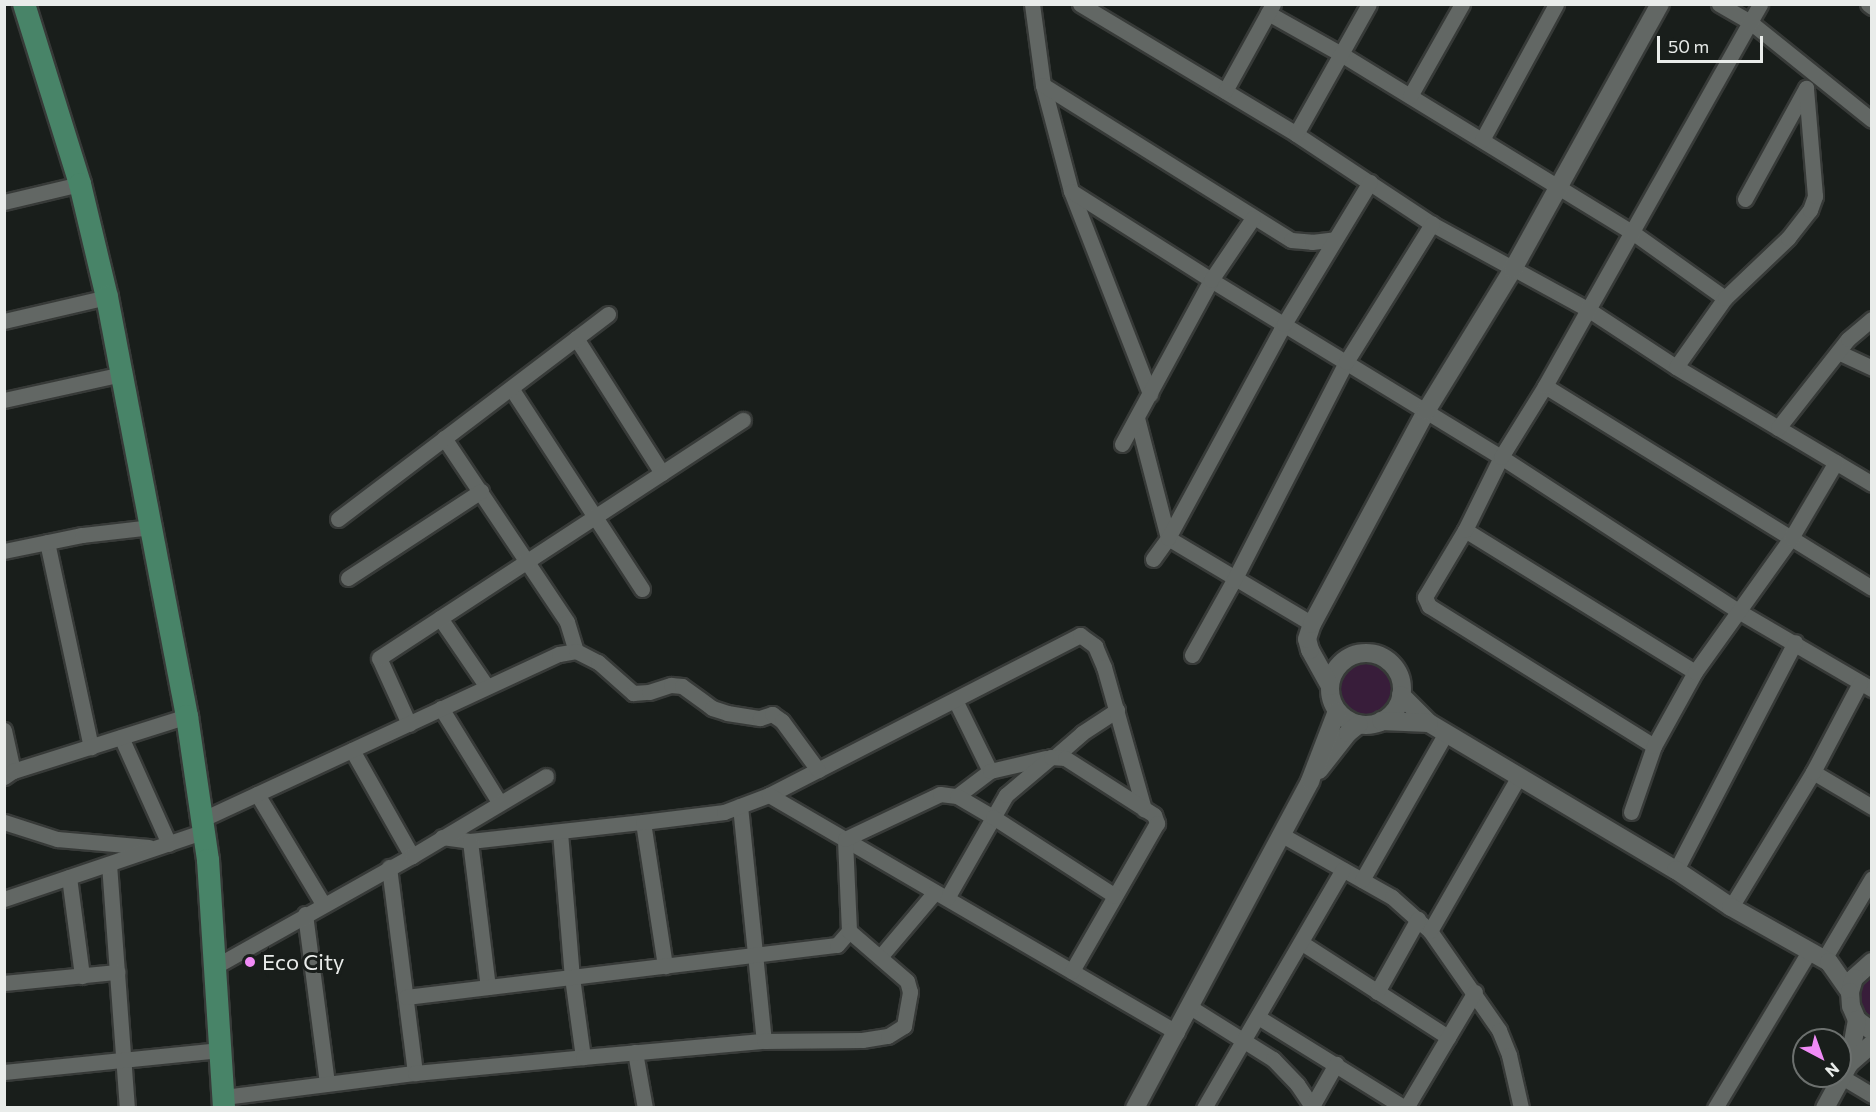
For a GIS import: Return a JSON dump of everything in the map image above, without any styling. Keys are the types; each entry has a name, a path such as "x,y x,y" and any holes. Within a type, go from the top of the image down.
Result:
{"main road":[{"path":"24,4 80,184 107,297 187,716 204,825 224,1102"}],"street":[{"path":"1032,4 1043,85 1071,191 1150,394"},
{"path":"1080,4 1296,134 1432,224 1589,310 1676,367 1872,484"},
{"path":"1296,134 1369,4"},
{"path":"1410,96 1461,4"},
{"path":"1482,140 1556,4"},
{"path":"1330,686 1310,650 1307,639 1312,624 1426,411 1513,269 1660,4"},
{"path":"1719,4 1750,22 1872,120"},
{"path":"1654,746 1429,606 1425,597 1465,531 1501,457 1589,310 1760,4"},
{"path":"1225,91 1270,9 1632,232 1725,298"},
{"path":"1745,199 1814,72"},
{"path":"1043,85 1291,240 1312,242 1335,239"},
{"path":"1676,367 1725,298 1788,238 1810,210 1815,196 1806,88"},
{"path":"1153,559 1168,538 1284,324 1370,182"},
{"path":"4,202 80,184"},
{"path":"1071,191 1211,280 1501,457 1740,612 1795,642 1866,686 1731,907"},
{"path":"1122,444 1211,280 1253,218"},
{"path":"1192,655 1234,580 1346,362 1432,224"},
{"path":"4,321 107,297"},
{"path":"338,519 608,314"},
{"path":"1778,428 1848,339 1872,319"},
{"path":"576,338 662,472"},
{"path":"1838,351 1872,368"},
{"path":"4,400 122,374"},
{"path":"1545,386 1872,588"},
{"path":"511,388 642,589"},
{"path":"1137,418 1168,538 1234,580 1312,624"},
{"path":"409,723 379,658 743,420"},
{"path":"444,438 567,622 576,651"},
{"path":"1630,812 1654,746 1695,672 1791,538 1836,462"},
{"path":"348,578 481,491"},
{"path":"4,551 82,535 151,527"},
{"path":"1465,531 1695,672"},
{"path":"47,542 91,747"},
{"path":"440,618 487,687"},
{"path":"442,837 470,841 724,812 769,795 1080,635 1088,638 1095,646 1117,710 1144,809"},
{"path":"1676,870 1795,642"},
{"path":"1310,650 1344,661"},
{"path":"4,898 164,845 257,794 559,654 576,651 597,662 633,693 649,692 671,685 682,687 712,708 727,713 760,718 772,714 782,721 818,770"},
{"path":"1381,721 1397,706 1401,695 1399,676 1395,668 1384,658 1362,653 1344,661 1337,667 1330,686 1331,699 1337,711 1347,720 1359,724 1381,721 1429,723"},
{"path":"1401,695 1429,723 1676,870 1731,907 1821,957 1868,964"},
{"path":"955,700 990,771"},
{"path":"441,708 499,802"},
{"path":"880,957 941,895 1006,795 1082,733 1117,710"},
{"path":"1135,1107 1310,781 1337,711"},
{"path":"4,730 9,774 187,716"},
{"path":"1310,781 1348,733 1359,724"},
{"path":"1362,880 1446,733"},
{"path":"121,737 164,845"},
{"path":"352,750 412,856"},
{"path":"957,796 990,771 1054,756 1154,815 1156,823 1154,831 1072,971"},
{"path":"1813,772 1872,807"},
{"path":"214,967 322,904 412,856 546,776"},
{"path":"1430,931 1519,776"},
{"path":"257,794 322,904"},
{"path":"845,839 940,794 957,796 1114,896"},
{"path":"769,795 1177,1032"},
{"path":"740,806 764,1041"},
{"path":"4,822 57,839 164,845"},
{"path":"643,822 666,966"},
{"path":"560,832 572,977 583,1057"},
{"path":"1282,835 1392,897 1430,931 1475,992 1499,1030 1517,1104"},
{"path":"406,997 837,945 849,931 845,839"},
{"path":"470,841 488,987"},
{"path":"109,864 127,1107"},
{"path":"389,867 415,1073"},
{"path":"1204,1107 1302,943 1343,869"},
{"path":"69,877 82,976"},
{"path":"1715,1107 1821,957 1872,878"},
{"path":"305,914 327,1084"},
{"path":"1377,992 1418,920"},
{"path":"224,1102 327,1084 415,1073 764,1041 862,1040 888,1036 904,1026 910,992 902,975 849,931"},
{"path":"1302,943 1448,1037"},
{"path":"1821,957 1850,992"},
{"path":"1852,1056 1864,1025 1851,1006 1850,992 1854,978 1868,964"},
{"path":"4,983 117,972"},
{"path":"1258,1017 1406,1107 1475,992"},
{"path":"1190,1008 1243,1040 1285,1071 1312,1106 1336,1064"},
{"path":"1852,1065 1872,1044"},
{"path":"4,1072 220,1050"},
{"path":"635,1052 645,1107"},
{"path":"1852,1077 1872,1095"},
{"path":"1825,1107 1836,1088"}],"shaded area":[{"path":"1363,660 1374,662 1383,668 1389,677 1391,688 1389,699 1383,708 1374,714 1363,716 1352,714 1343,708 1337,699 1335,688 1337,677 1343,668 1352,662"},
{"path":"1871,974 1871,1020 1862,1010 1859,999 1860,988"}],"place":[{"name":"Eco City","path":"250,962"}]}
